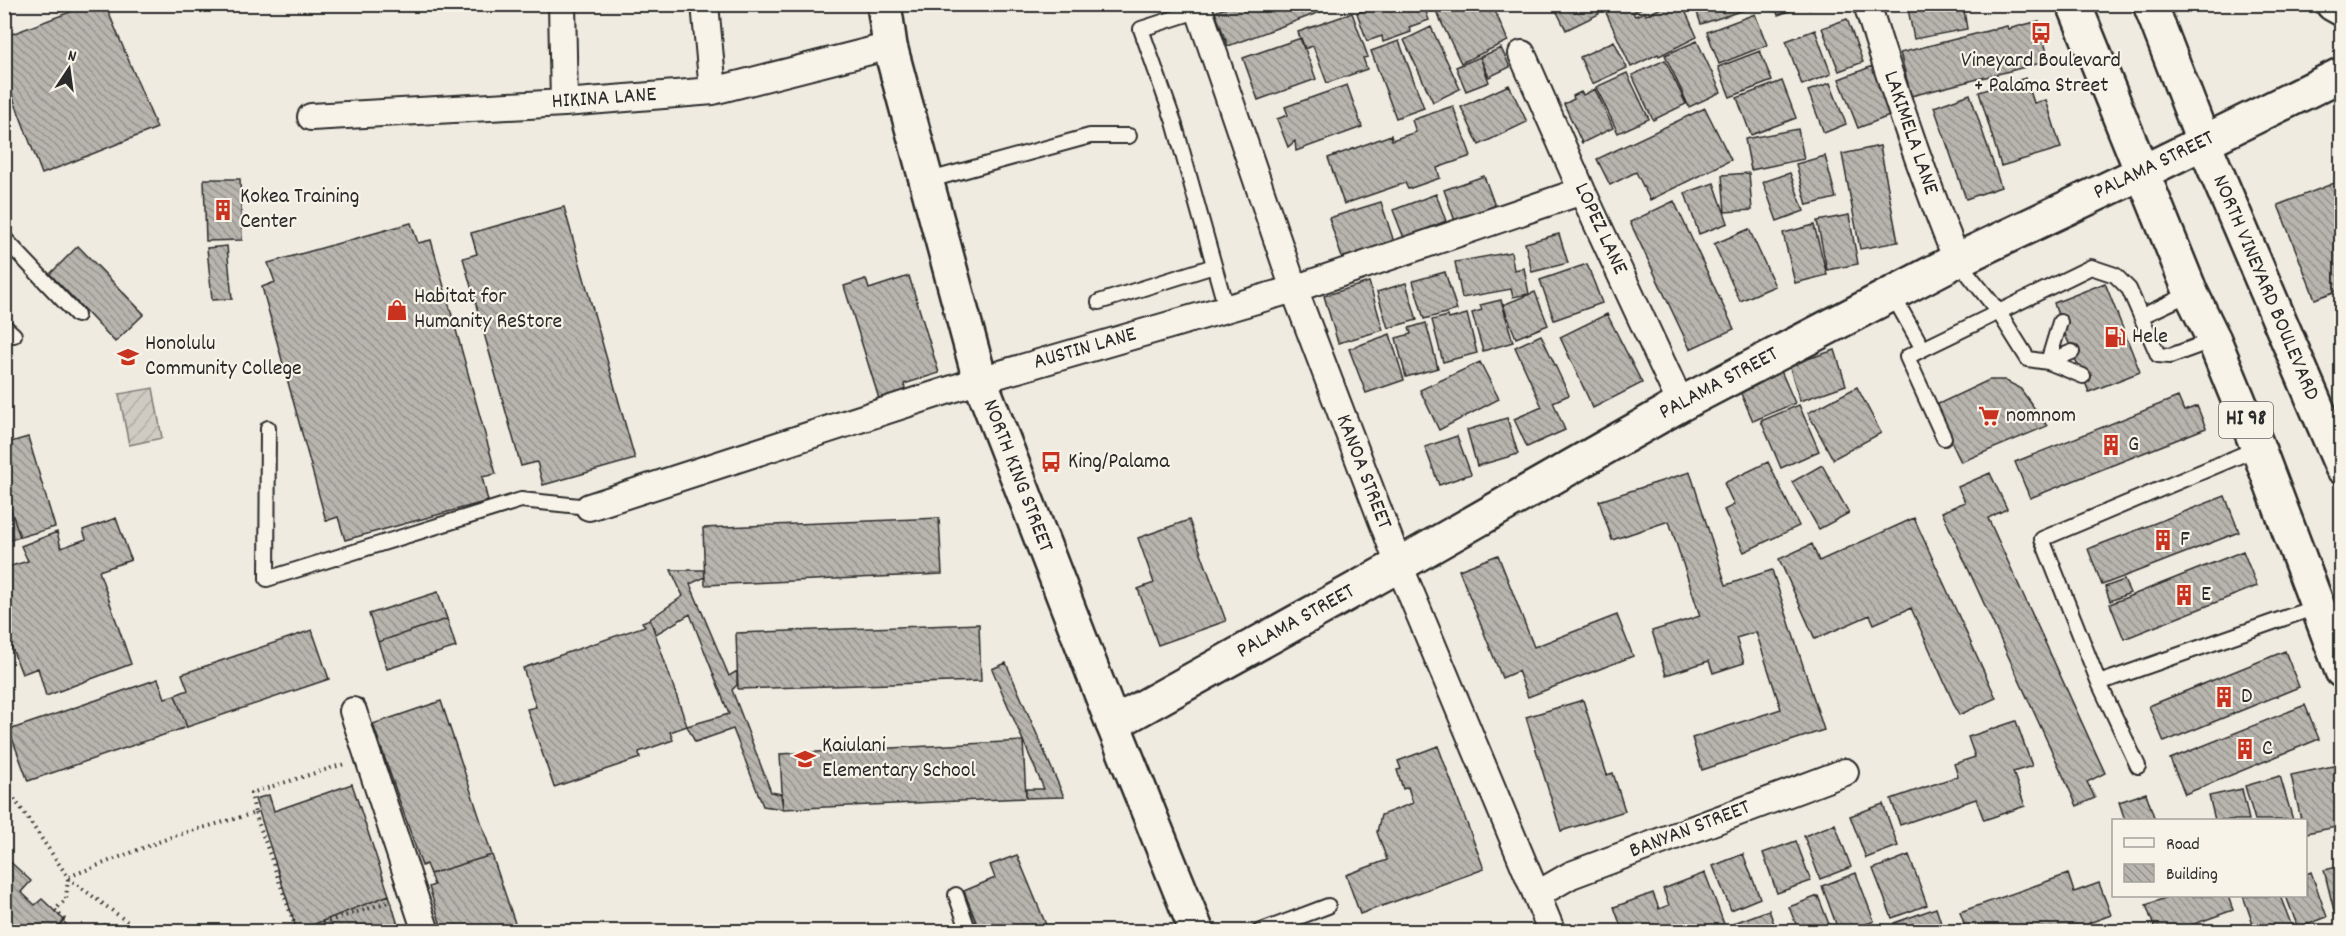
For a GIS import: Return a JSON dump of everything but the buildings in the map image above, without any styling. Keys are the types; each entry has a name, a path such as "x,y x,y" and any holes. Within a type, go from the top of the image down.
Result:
{"main road":[{"name":"NORTH KING STREET","path":"884,4 890,46 980,380 1113,724 1197,932"},
{"name":"HI 98","path":"2074,4 2191,293 2214,340 2258,448 2342,671"},
{"name":"NORTH VINEYARD BOULEVARD","path":"2150,4 2203,141 2342,467"},
{"path":"2333,4 2342,9"},
{"name":"PALAMA STREET","path":"1113,724 1399,565 1681,404 1957,260 2342,74"}],"street":[{"path":"562,4 564,103"},
{"path":"705,4 713,91"},
{"name":"LAKIMELA LANE","path":"1867,4 1903,118 1957,260"},
{"name":"KANOA STREET","path":"1198,7 1294,290 1399,565 1552,932"},
{"name":"HIKINA LANE","path":"311,117 564,103 713,91 890,46"},
{"name":"LOPEZ LANE","path":"1522,54 1582,191 1681,404"},
{"name":"AUSTIN LANE","path":"589,507 980,380 1294,290 1582,191"},
{"path":"353,711 426,932"},
{"name":"BANYAN STREET","path":"1538,894 1571,875 1845,772"}],"lane":[{"path":"1198,7 1141,29 1167,124 1226,308"},
{"path":"926,181 1090,136 1129,136"},
{"path":"4,238 77,315"},
{"path":"1957,260 1998,310 2028,359 2048,362 2083,376"},
{"path":"1099,302 1214,266"},
{"path":"1944,438 1907,357 1998,310 2091,267 2115,275 2129,289 2158,355 2170,356 2214,340"},
{"path":"2142,316 2191,293"},
{"path":"1892,294 1923,349"},
{"path":"2048,362 2060,322"},
{"path":"2048,362 2072,352"},
{"path":"268,428 267,579 521,500 589,507"},
{"path":"2138,766 2099,683 2042,539 2258,448"},
{"path":"2099,683 2316,607"},
{"path":"956,895 969,932"},
{"path":"1259,932 1328,906"}],"path":[{"path":"350,763 251,794 255,813 296,931 390,901"},
{"path":"4,784 68,877 141,932"},
{"path":"68,877 174,836 255,813"},
{"path":"56,932 67,922 55,910 66,899 68,877"}],"shaded area":[{"path":"153,388 162,438 129,445 119,394"}],"place":[{"name":"Vineyard Boulevard + Palama Street","path":"2041,33"},
{"name":"Kokea Training Center","path":"223,210"},
{"name":"Habitat for Humanity ReStore","path":"397,310"},
{"name":"Hele","path":"2115,337"},
{"name":"Honolulu Community College","path":"128,357"},
{"name":"nomnom","path":"1989,416"},
{"name":"G","path":"2111,445"},
{"name":"King/Palama","path":"1051,462"},
{"name":"F","path":"2163,540"},
{"name":"E","path":"2184,595"},
{"name":"D","path":"2224,697"},
{"name":"C","path":"2245,749"},
{"name":"Kaiulani Elementary School","path":"805,759"}]}
